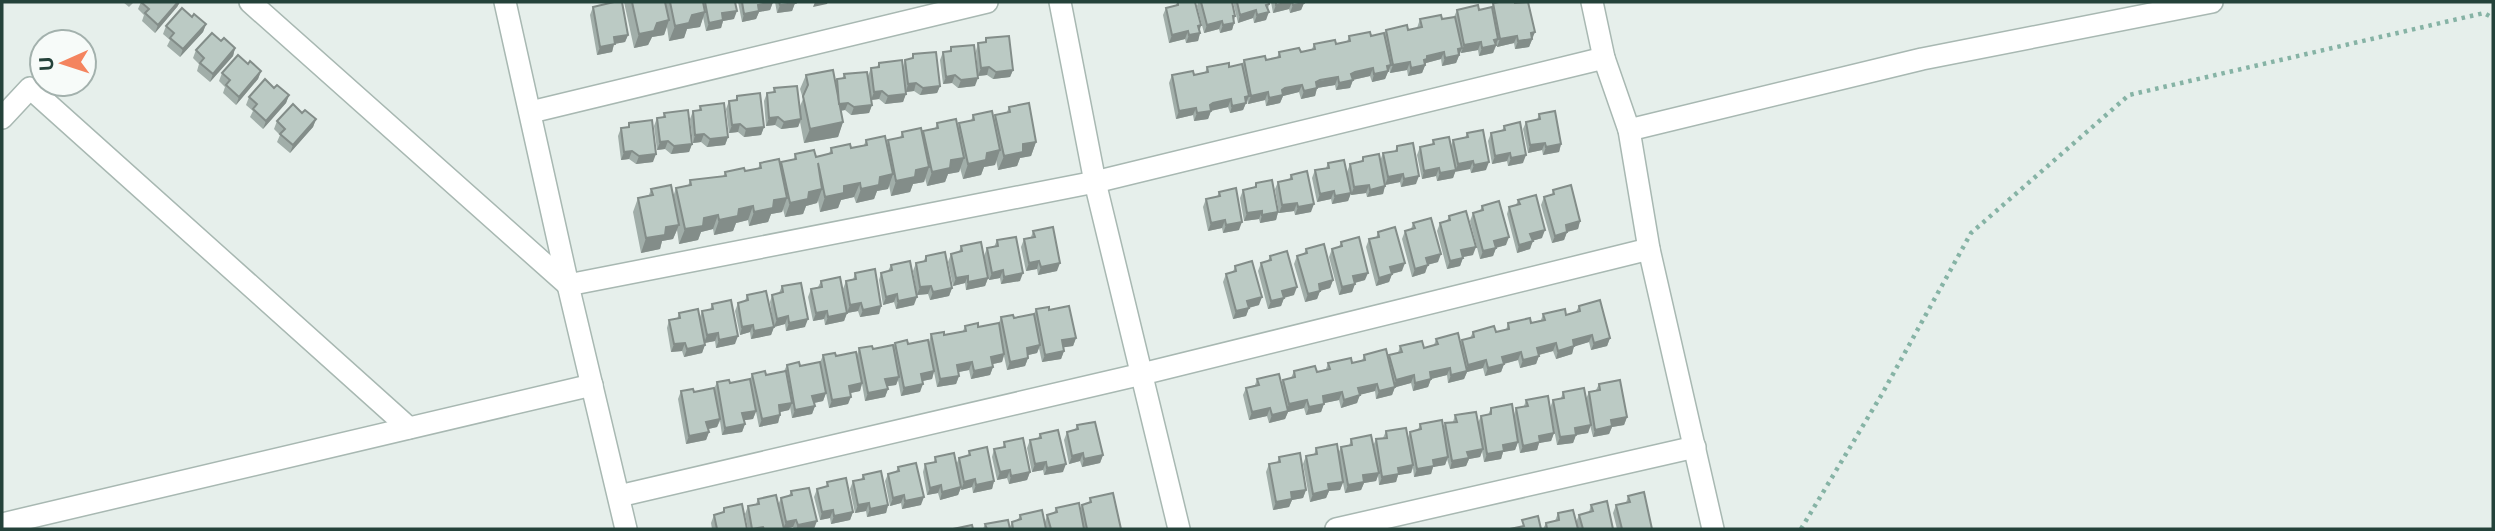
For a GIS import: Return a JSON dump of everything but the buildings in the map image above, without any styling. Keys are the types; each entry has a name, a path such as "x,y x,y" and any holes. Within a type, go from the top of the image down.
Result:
{"street":[{"path":"250,2 568,285"},
{"path":"505,2 626,529"},
{"path":"531,112 987,2"},
{"path":"1059,2 1095,182 1162,466 1180,529"},
{"path":"1592,2 1604,58 1629,130 1649,249 1713,529"},
{"path":"1629,130 2131,10 2211,2"},
{"path":"568,285 1095,182 1604,58"},
{"path":"2,118 30,88 409,428"},
{"path":"620,496 1142,374 1649,249"},
{"path":"2,524 592,385"},
{"path":"1336,529 1695,447"}],"path":[{"path":"1801,529 1882,394 1970,233 2129,95 2484,13 2493,18"}]}
